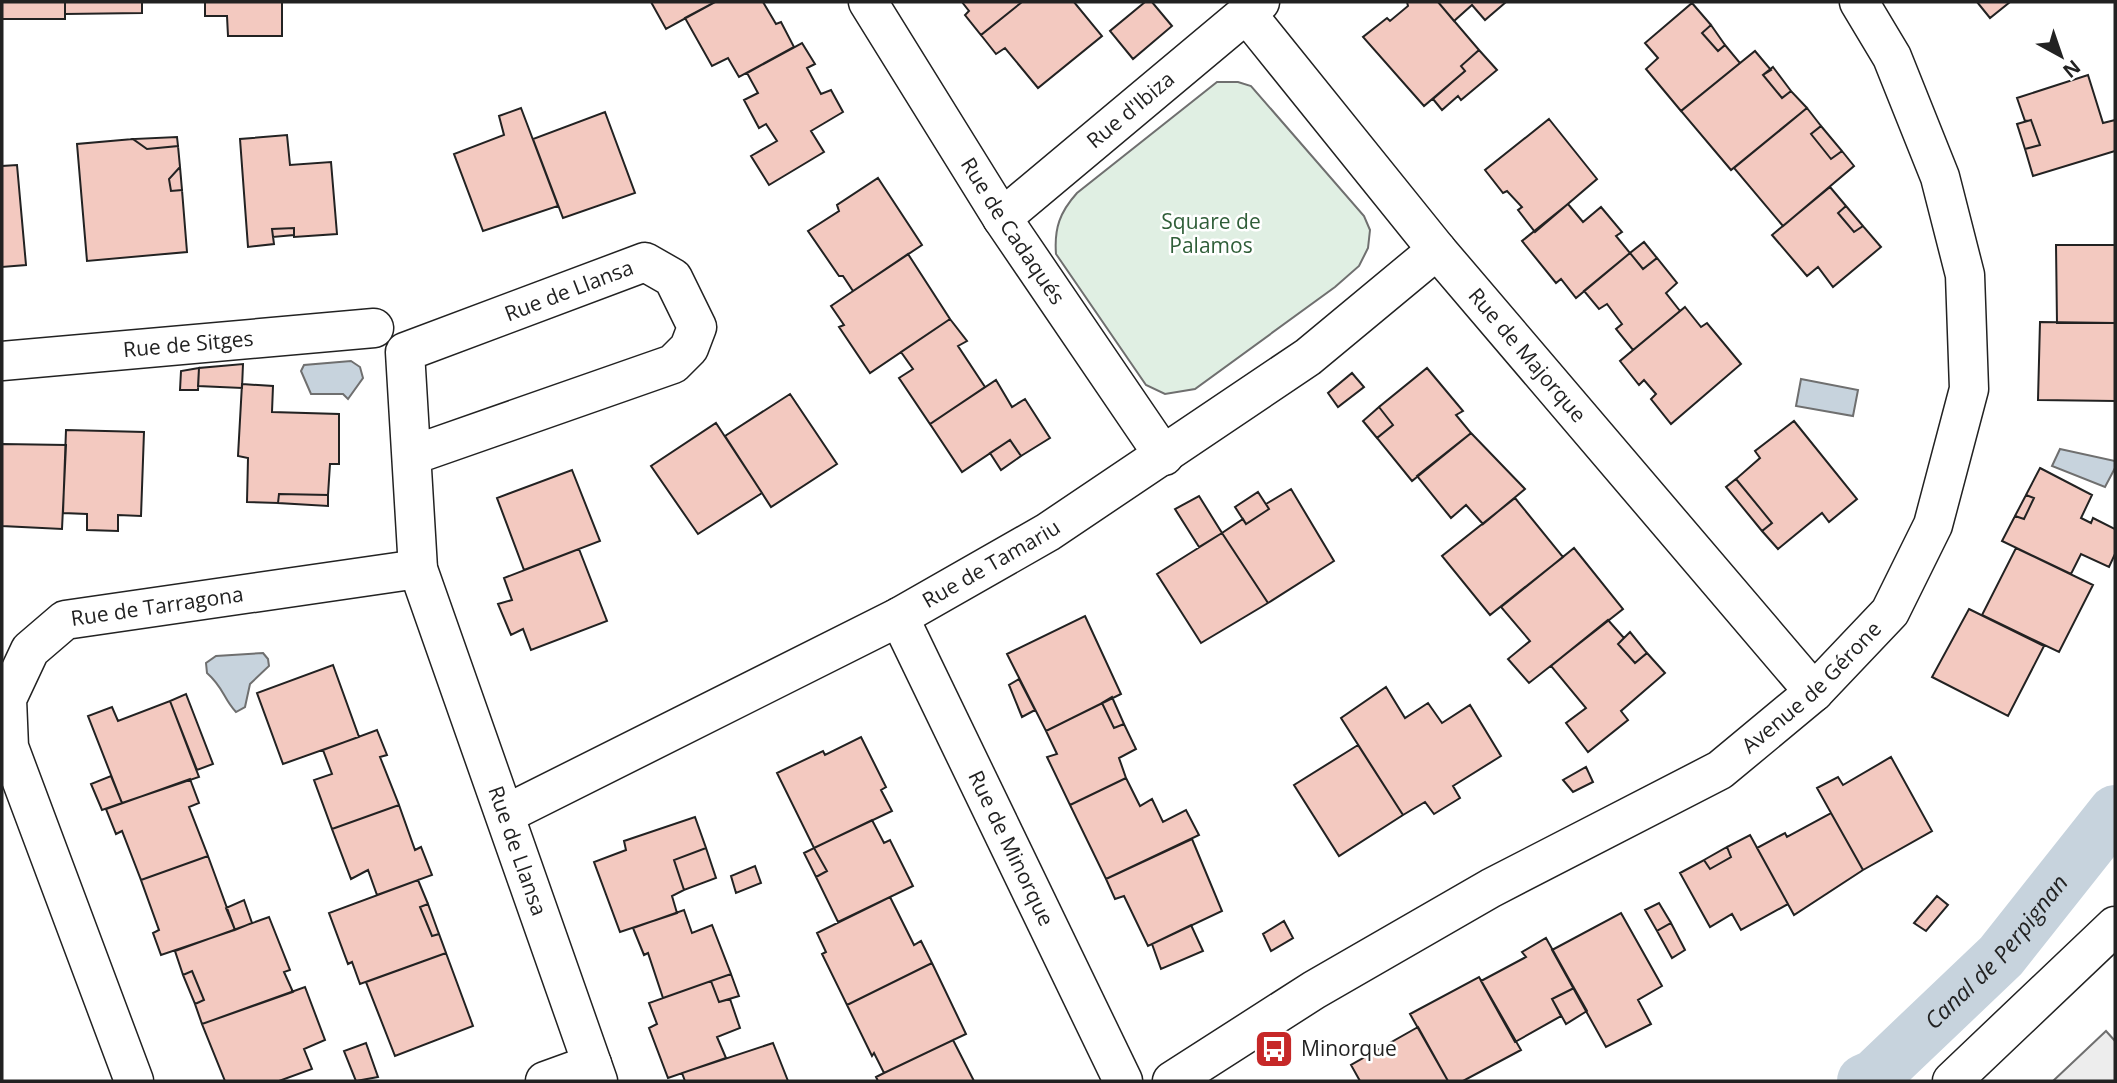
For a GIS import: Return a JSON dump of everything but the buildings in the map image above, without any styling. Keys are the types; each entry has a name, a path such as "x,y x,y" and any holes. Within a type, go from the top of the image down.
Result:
{"street":[{"name":"Rue de Cadaqués","path":"868,2 1002,218 1164,456"},
{"name":"Avenue de Gérone","path":"1172,1081 1314,989 1479,895 1720,770 1814,692 1890,612 1933,525 1969,389 1965,275 1940,177 1892,57 1859,2"},
{"name":"Rue d'Ibiza","path":"1002,218 1253,7"},
{"name":"Rue de Majorque","path":"1253,7 1437,250 1814,692"},
{"name":"Rue de Tamariu","path":"506,814 899,617 1048,532 1308,356 1437,250"},
{"name":"Rue de Llansa","path":"413,455 673,364 689,348 696,327 673,278 645,262 405,352 418,569 595,1072"},
{"name":"Rue de Sitges","path":"2,361 374,328"},
{"name":"Rue de Tarragona","path":"134,1081 9,747 7,699 30,650 65,620 418,569"},
{"name":"Rue de Minorque","path":"899,617 1123,1081"},
{"path":"1952,1081 2115,926"},
{"path":"544,1081 595,1072"}],"green space":[{"name":"Square de Palamos","path":"1217,82 1238,82 1251,86 1364,216 1370,230 1368,248 1359,266 1335,287 1195,389 1165,394 1146,385 1056,254 1057,228 1066,207 1077,193"}],"shaded area":[{"path":"351,361 360,367 363,378 348,399 343,394 311,394 301,371 304,365"},
{"path":"1801,379 1858,390 1853,416 1796,406"},
{"path":"2060,449 2115,461 2115,468 2105,487 2052,466"},
{"path":"263,653 269,666 250,684 245,707 236,712 207,673 206,663 216,656"},
{"path":"2106,1031 2115,1041 2115,1081 2053,1081"}],"waterway":[{"name":"Canal de Perpignan","path":"1864,1081 1875,1076 2001,956 2115,812"}],"place":[{"name":"Minorque","path":"1274,1049"}]}
